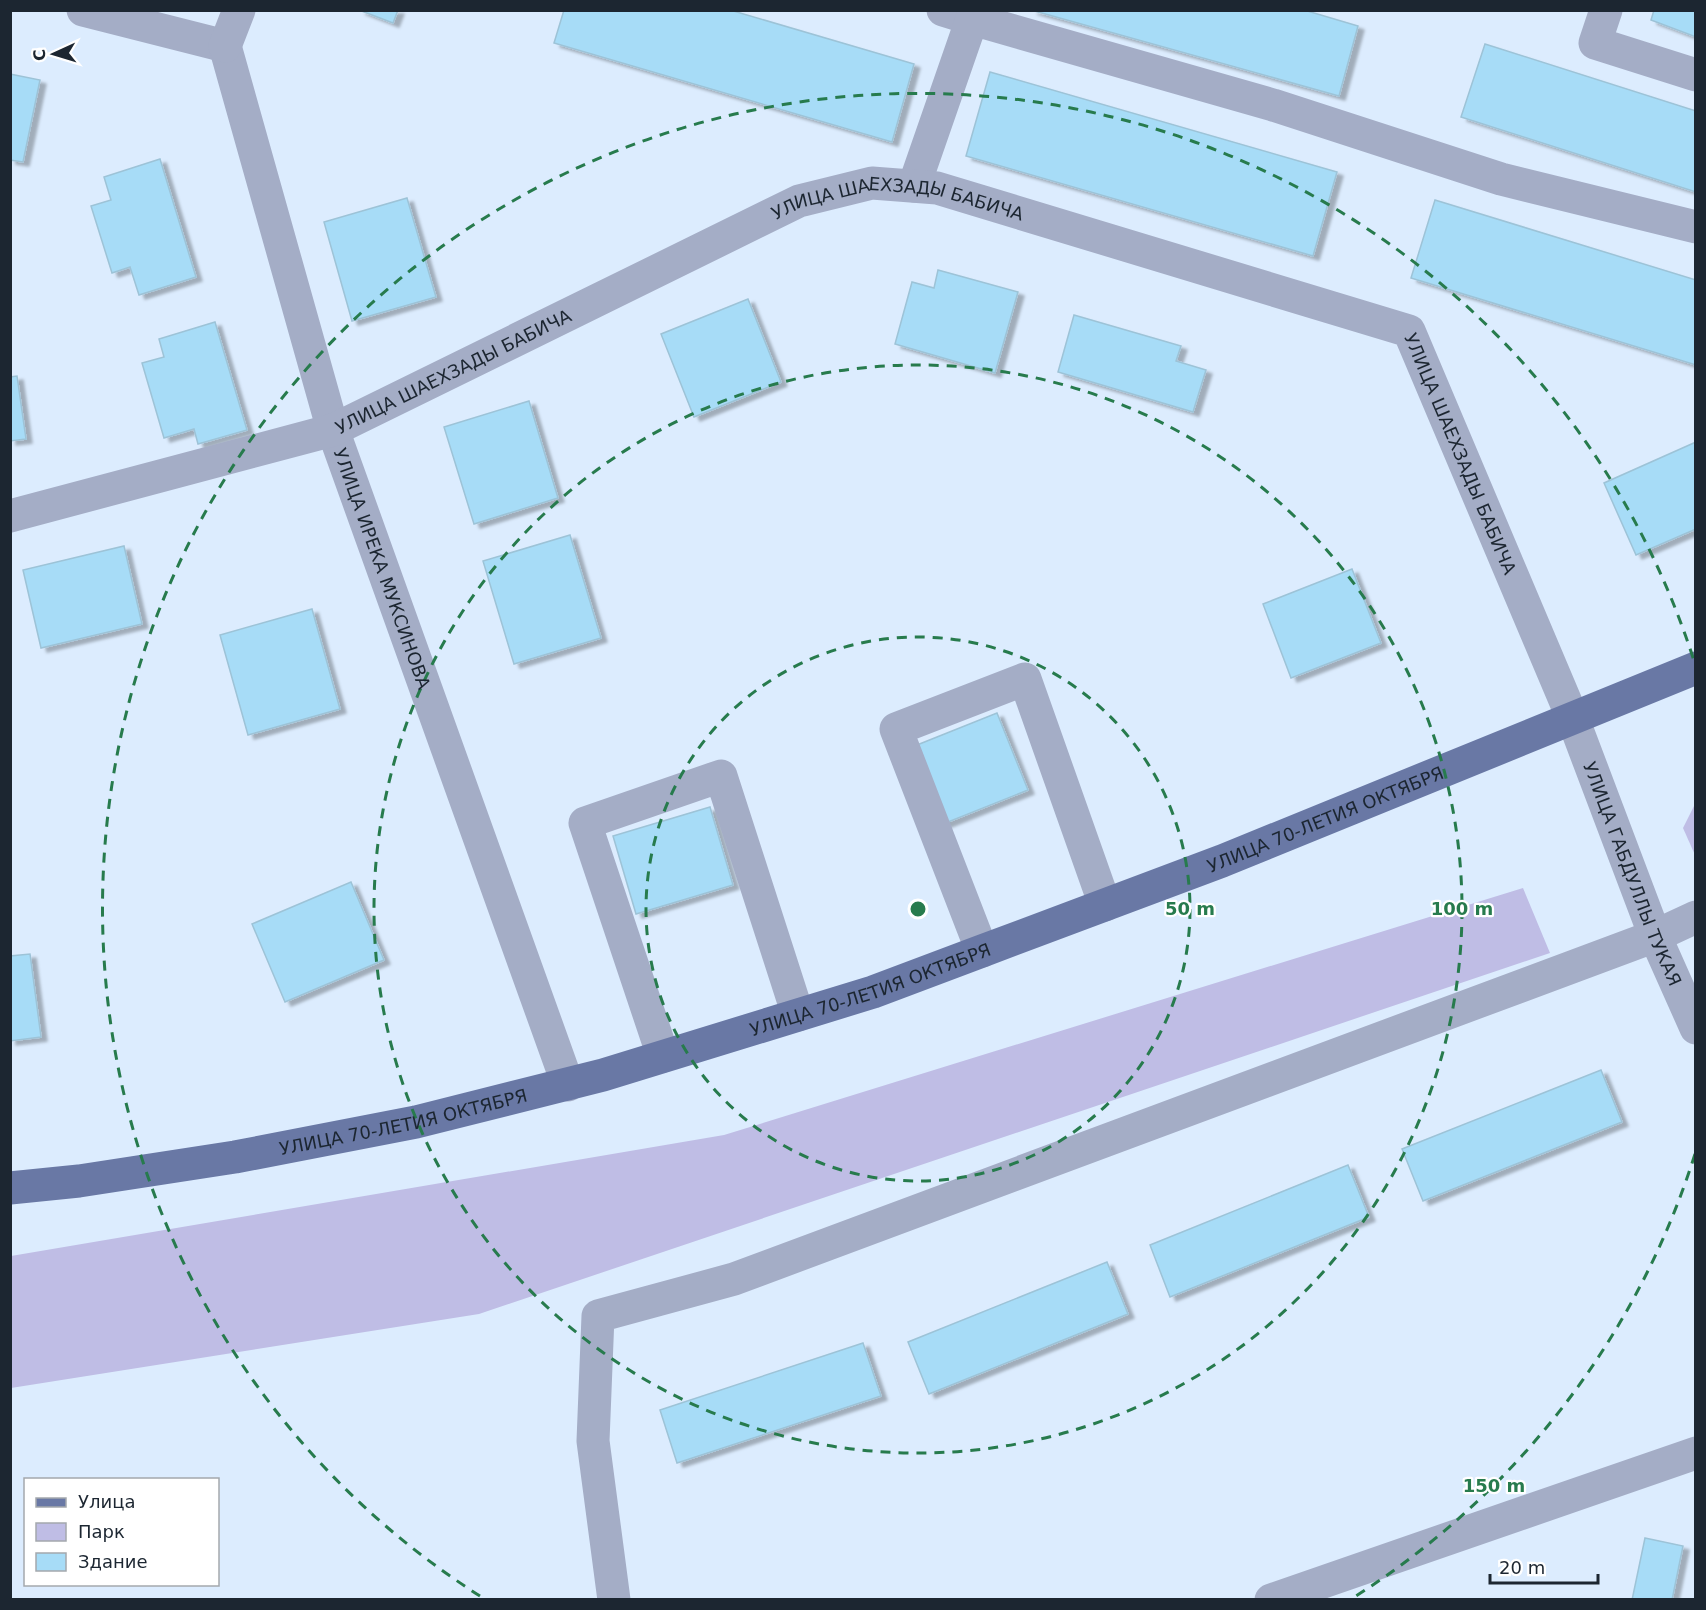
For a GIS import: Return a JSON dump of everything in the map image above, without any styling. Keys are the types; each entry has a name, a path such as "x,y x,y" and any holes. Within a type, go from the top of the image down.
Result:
{"main road":[{"name":"УЛИЦА 70-ЛЕТИЯ ОКТЯБРЯ","path":"10,1188 79,1181 235,1157 416,1122 568,1085 873,992 1222,861 1695,668"}],"street":[{"path":"83,10 225,46 239,10"},
{"path":"1606,10 1595,43 1695,75"},
{"path":"914,186 957,15 1273,105 1501,179 1695,227"},
{"name":"УЛИЦА ИРЕКА МУКСИНОВА","path":"225,46 333,429 568,1085"},
{"name":"УЛИЦА ШАЕХЗАДЫ БАБИЧА","path":"10,516 333,429 800,201 872,183 937,188 1409,332 1573,719"},
{"path":"982,951 896,729 1025,679 1105,905"},
{"name":"УЛИЦА ГАБДУЛЛЫ ТУКАЯ","path":"1573,719 1655,936 1695,1029"},
{"path":"663,1056 585,823 721,776 798,1015"},
{"path":"614,1599 593,1441 598,1316 734,1279 1655,936 1695,917"},
{"path":"1271,1599 1695,1453"}],"green space":[{"path":"1695,804 1696,855 1683,828"},
{"path":"1523,888 1550,953 479,1314 11,1388 11,1256 724,1135"}],"building":[{"path":"359,10 398,10 393,23"},
{"path":"564,10 730,10 914,64 892,142 554,43"},
{"path":"1031,10 1304,10 1358,26 1339,96"},
{"path":"1654,10 1696,10 1696,37 1651,20"},
{"path":"1485,44 1696,111 1696,192 1461,117"},
{"path":"990,72 1337,172 1313,256 966,156"},
{"path":"10,74 40,80 23,162 10,160"},
{"path":"160,159 196,277 139,295 130,267 112,273 91,206 111,200 104,177"},
{"path":"407,198 436,297 352,321 324,222"},
{"path":"1435,200 1696,280 1696,365 1411,278"},
{"path":"938,270 1018,292 995,373 895,344 912,282 934,288"},
{"path":"748,299 781,382 694,417 661,334"},
{"path":"1074,315 1181,346 1176,361 1206,370 1193,412 1058,372"},
{"path":"215,322 247,430 198,444 194,429 164,438 142,363 164,357 159,339"},
{"path":"17,376 26,439 10,441 10,377"},
{"path":"529,401 558,498 474,524 444,427"},
{"path":"1696,442 1696,529 1636,555 1604,483"},
{"path":"570,535 601,638 514,664 483,561"},
{"path":"124,546 142,624 41,648 23,570"},
{"path":"1352,569 1381,643 1291,678 1263,604"},
{"path":"312,609 340,709 248,735 220,635"},
{"path":"997,713 1028,790 943,824 912,747"},
{"path":"710,807 733,885 636,914 613,836"},
{"path":"351,882 384,960 285,1002 252,924"},
{"path":"30,954 41,1037 10,1041 10,956"},
{"path":"1601,1070 1622,1122 1423,1201 1402,1149"},
{"path":"1348,1165 1369,1217 1170,1297 1150,1245"},
{"path":"1107,1262 1128,1314 929,1394 908,1342"},
{"path":"863,1343 881,1396 677,1463 660,1410"},
{"path":"1645,1538 1683,1546 1672,1600 1632,1600"}]}
